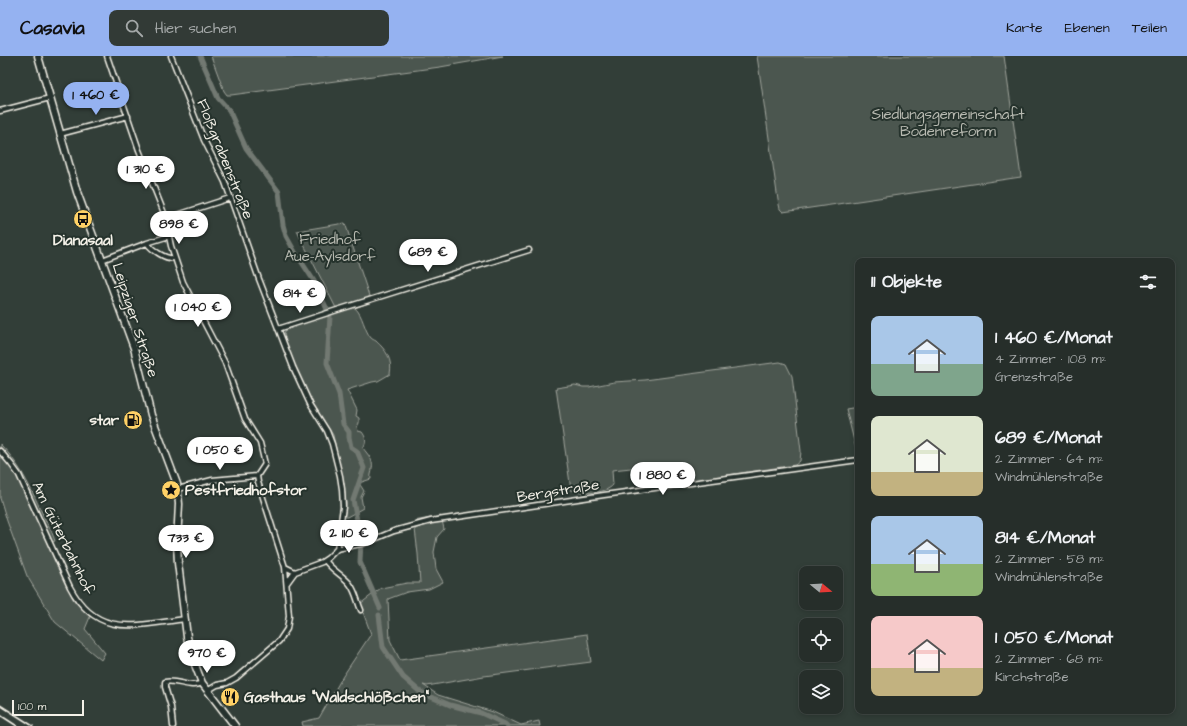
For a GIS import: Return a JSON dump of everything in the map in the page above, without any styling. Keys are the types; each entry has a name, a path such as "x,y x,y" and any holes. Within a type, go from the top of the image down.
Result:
{"street":[{"name":"Leipziger Straße","path":"38,56 77,192 134,348 149,408 178,489 179,504 177,556 190,651 202,683 235,726"},
{"path":"107,56 165,219 184,285 216,344 233,385 243,416 260,443 265,458 265,466 257,476 217,479 178,489"},
{"name":"Floßgrabenstraße","path":"171,56 202,135 221,172 278,329 307,397 324,425 332,444 343,495 342,514 336,549"},
{"path":"0,111 50,98"},
{"path":"60,134 128,116"},
{"path":"165,219 230,198"},
{"path":"102,260 169,236"},
{"path":"147,243 150,247 166,257 172,259 175,258"},
{"path":"278,329 529,250"},
{"name":"Am Güterbahnhof","path":"0,451 19,475 70,587 78,601 87,611 104,621 122,625 136,625 185,618"},
{"name":"Bergstraße","path":"336,549 365,543 394,531 431,521 604,495 855,460"},
{"path":"207,690 214,686 228,683 236,678 284,636 289,621 285,567 279,545 270,524 260,492 257,476"},
{"path":"287,583 295,572 325,560 336,549"},
{"path":"325,560 350,584 361,610"},
{"path":"285,567 295,572"},
{"path":"173,726 171,707 165,682 194,685 202,683"}],"green space":[{"path":"211,56 503,56 440,67 227,95 224,91"},
{"name":"Siedlungsgemeinschaft Bodenreform","path":"757,56 1004,56 1021,177 783,212 780,209 778,200"},
{"name":"Friedhof Aue-Aylsdorf","path":"345,223 371,302 355,308 358,311 371,338 380,344 386,352 390,360 391,369 390,374 378,381 347,390 357,410 356,416 359,418 357,427 358,431 362,432 365,438 363,448 370,458 372,466 371,479 359,483 364,491 361,497 363,508 347,517 344,517 346,504 344,486 333,435 306,392 283,338 285,331 294,326 338,312 297,231"},
{"path":"780,362 786,364 792,376 801,451 800,461 795,465 666,484 658,482 650,466 612,470 613,485 609,488 599,492 581,492 571,490 556,388 575,385 589,387 614,382 645,380"},
{"path":"855,408 855,445 846,409"},
{"path":"0,444 17,464 52,533 55,541 47,543 73,599 90,617 85,629 105,653 101,660 55,622 27,576 0,498"},
{"path":"441,516 444,529 437,537 434,552 436,569 443,582 429,589 407,592 388,599 390,640 400,660 587,634 591,662 484,676 427,686 423,685 438,695 493,712 521,725 539,721 540,726 303,726 302,722 319,718 343,676 371,634 360,604 381,588 407,583 420,583 414,521"}],"waterway":[{"path":"200,56 218,98 229,110 246,148 279,192 283,225 286,236 314,281 330,316 327,363 339,394 343,424 349,432 351,447 357,451 364,468 353,500 361,541 360,562 380,608"},
{"path":"379,615 383,647 403,677 419,691 450,705 481,713 507,726"}],"railway":[{"path":"0,705 33,726"},
{"path":"0,715 17,726"}],"place":[{"name":"Dianasaal","path":"83,219"},
{"name":"star","path":"133,420"},
{"name":"Pestfriedhofstor","path":"171,490"},
{"name":"Gasthaus \"Waldschlößchen\"","path":"230,697"}]}
